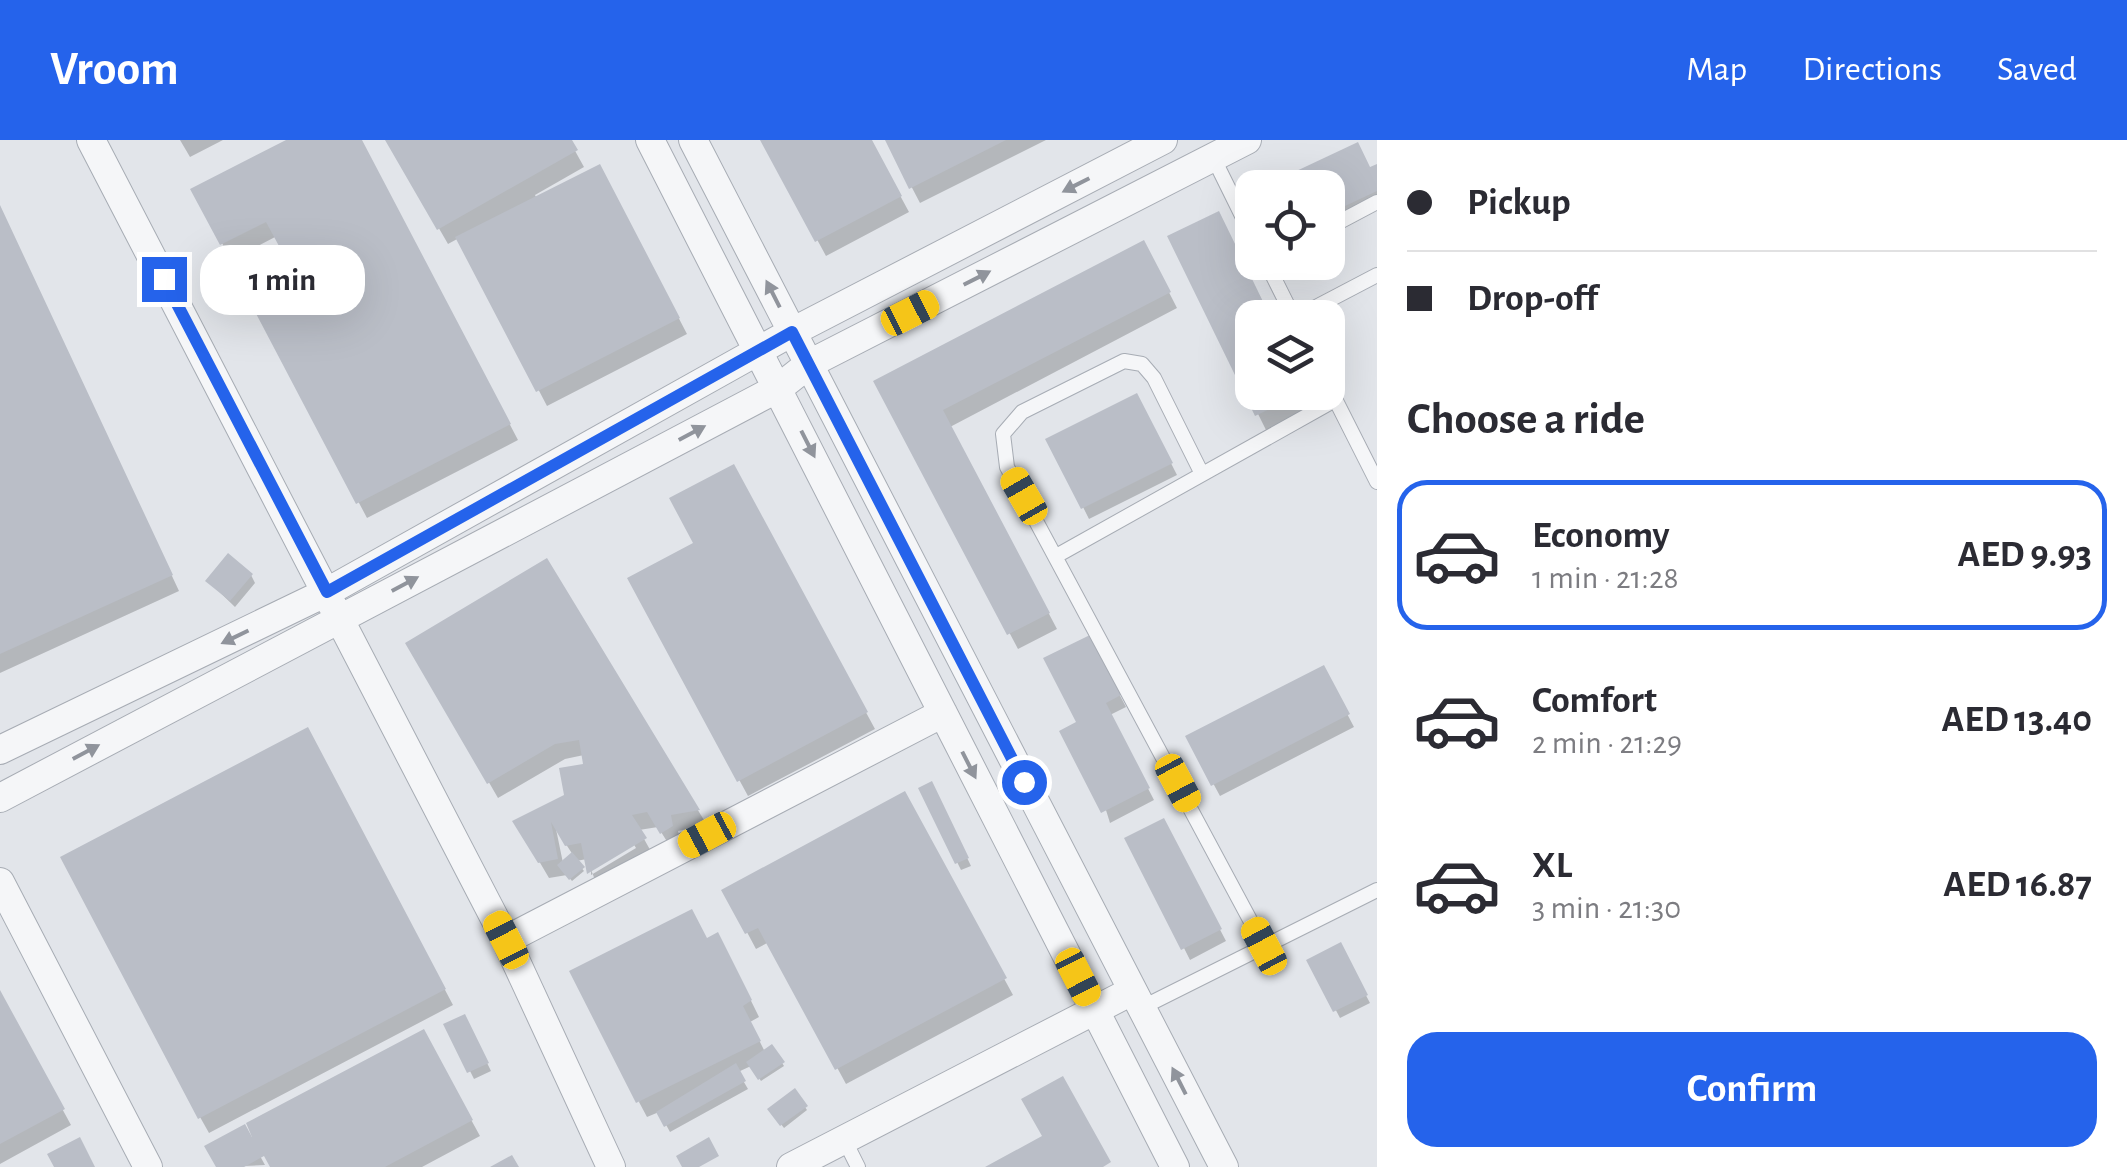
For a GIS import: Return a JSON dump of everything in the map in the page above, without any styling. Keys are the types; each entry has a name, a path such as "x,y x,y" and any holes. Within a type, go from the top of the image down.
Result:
{"street":[{"path":"91,140 506,940 611,1167"},
{"path":"650,140 756,351 780,387 1175,1167"},
{"path":"692,140 1224,1167"},
{"path":"0,750 327,592 756,351 1163,140"},
{"path":"0,798 780,387 809,364 1209,149 1247,140"},
{"path":"296,608 340,618"},
{"path":"506,940 943,713"},
{"path":"0,882 148,1167"},
{"path":"791,1167 1094,1010 1136,999"}],"lane":[{"path":"1209,149 1235,202"},
{"path":"1345,219 1377,202"},
{"path":"1330,300 1377,276"},
{"path":"1202,474 1154,378 1142,364 1124,361 1022,412 1003,434 1002,454 1264,946"},
{"path":"1058,555 1317,410"},
{"path":"1340,410 1377,482"},
{"path":"1136,999 1264,946 1377,890"},
{"path":"844,1139 858,1167"}],"building":[{"path":"286,140 362,140 511,424 356,504 240,283 286,259 266,222 220,245 190,189"},
{"path":"385,140 572,140 578,150 437,230"},
{"path":"760,140 872,140 902,196 815,242"},
{"path":"885,140 1006,140 909,189"},
{"path":"1358,142 1370,167 1377,164 1377,191 1345,206 1345,170 1298,170"},
{"path":"600,164 680,318 536,392 455,237"},
{"path":"0,205 173,575 0,654"},
{"path":"1219,211 1235,244 1235,280 1253,280 1262,300 1235,300 1235,375 1167,236"},
{"path":"1144,240 1171,292 943,410 1050,613 1007,635 873,381"},
{"path":"1137,393 1173,463 1081,509 1045,439"},
{"path":"734,464 868,712 737,782 627,578 693,543 669,498"},
{"path":"228,553 253,574 230,601 205,581"},
{"path":"547,558 700,810 671,815 673,826 660,834 647,812 632,815 647,838 587,874 581,843 565,846 551,822 558,859 538,863 512,821 564,795 559,768 583,764 579,740 555,744 487,784 405,643"},
{"path":"1090,635 1121,695 1106,703 1150,788 1101,813 1059,731 1076,722 1043,658"},
{"path":"1324,665 1350,714 1211,786 1185,736"},
{"path":"308,727 446,989 198,1119 60,857"},
{"path":"932,781 969,858 955,864 918,788"},
{"path":"905,791 1007,978 835,1070 758,928 745,934 721,890"},
{"path":"1164,818 1222,929 1181,950 1124,838"},
{"path":"572,852 585,867 569,880 557,865"},
{"path":"692,909 707,938 718,932 752,1000 743,1006 761,1041 636,1103 569,971"},
{"path":"1341,942 1368,995 1333,1012 1306,960"},
{"path":"0,990 65,1109 0,1144"},
{"path":"465,1014 489,1063 467,1073 443,1024"},
{"path":"424,1029 473,1120 385,1167 270,1167 264,1156 244,1167 216,1167 204,1146 245,1124 252,1137 246,1123"},
{"path":"772,1044 785,1062 758,1080 746,1062"},
{"path":"736,1063 746,1081 664,1127 656,1112"},
{"path":"1063,1076 1111,1162 1103,1167 985,1167 1042,1136 1021,1099"},
{"path":"795,1088 808,1106 780,1126 767,1109"},
{"path":"80,1137 95,1167 54,1167 47,1154"},
{"path":"709,1137 719,1156 699,1167 682,1167 676,1156"},
{"path":"512,1155 519,1167 490,1167"}],"route":[{"path":"164,279 327,592 792,332 1024,782"}]}
